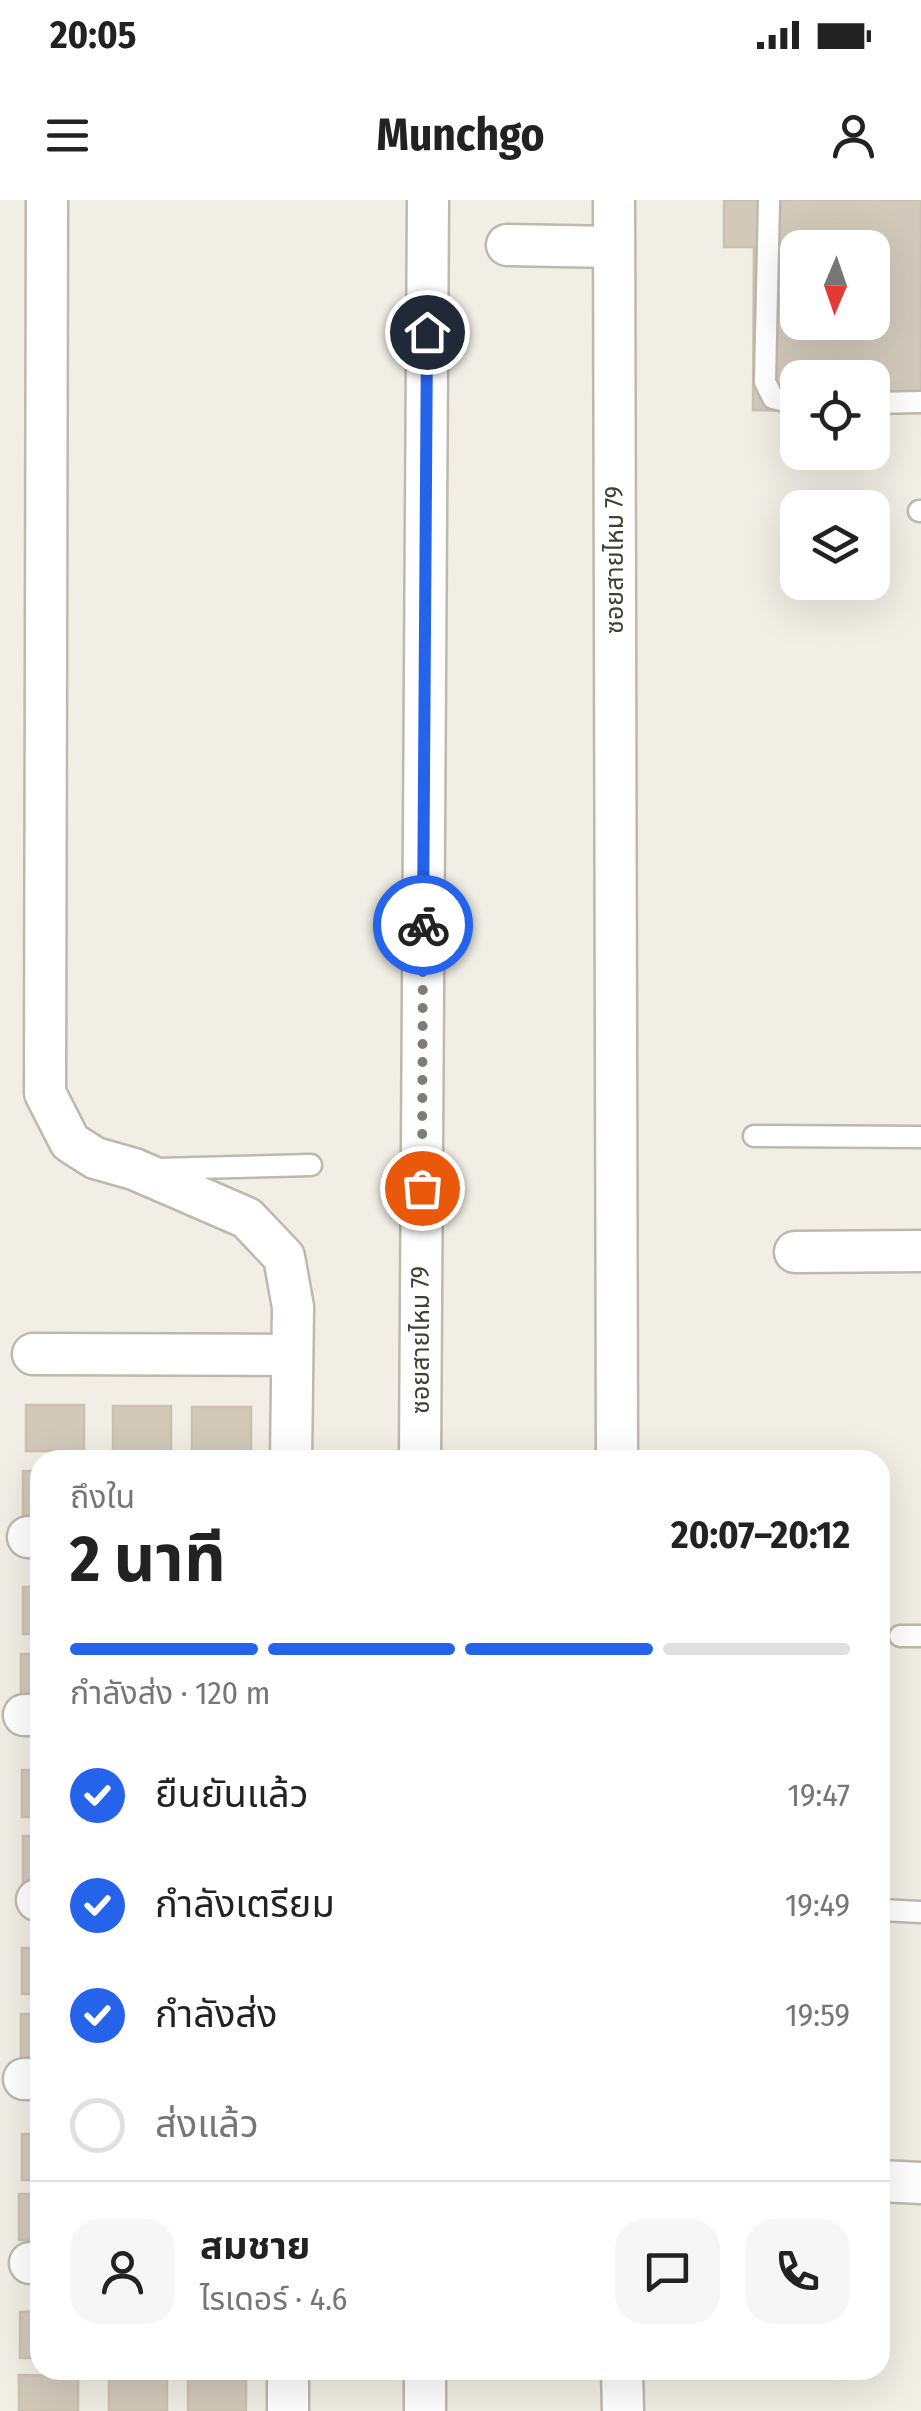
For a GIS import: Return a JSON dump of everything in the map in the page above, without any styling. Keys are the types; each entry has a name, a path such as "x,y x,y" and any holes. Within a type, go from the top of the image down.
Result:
{"street":[{"path":"47,200 45,1093 70,1142 95,1158 134,1169 248,1218 284,1258 293,1307 291,1450"},
{"name":"ซอยสายไหม 79","path":"420,1450 428,200"},
{"name":"ซอยสายไหม 79","path":"614,200 617,1450"},
{"path":"508,245 614,247"},
{"path":"794,1252 921,1251"},
{"path":"34,1354 291,1355"},
{"path":"890,2180 921,2182"},
{"path":"288,2380 288,2411"},
{"path":"425,2380 425,2411"},
{"path":"622,2380 623,2411"}],"lane":[{"path":"769,200 765,382 773,398 780,400"},
{"path":"890,403 921,402"},
{"path":"754,1136 921,1136"},
{"path":"134,1169 311,1166"},
{"path":"890,1910 921,1912"}],"building":[{"path":"724,200 921,200 921,411 890,411 890,360 780,360 780,411 753,410 754,247 724,247"},
{"path":"26,1405 84,1405 84,1450 26,1451"},
{"path":"113,1406 171,1406 171,1450 113,1450"},
{"path":"192,1407 251,1407 251,1450 192,1450"},
{"path":"23,1471 30,1471 30,1517 23,1517"},
{"path":"23,1587 30,1587 30,1634 23,1634"},
{"path":"21,1654 30,1654 30,1700 21,1700"},
{"path":"22,1770 30,1770 30,1817 22,1817"},
{"path":"23,1836 30,1836 30,1883 23,1883"},
{"path":"22,1948 30,1948 30,1994 22,1994"},
{"path":"21,2014 30,2014 30,2060 21,2060"},
{"path":"22,2134 30,2134 30,2180 22,2180"},
{"path":"19,2194 30,2194 30,2240 19,2240"},
{"path":"20,2312 30,2312 30,2358 20,2358"},
{"path":"19,2375 30,2375 30,2380 78,2380 78,2411 19,2411"},
{"path":"109,2380 167,2380 167,2411 109,2411"},
{"path":"188,2380 246,2380 246,2411 188,2411"}],"way so far":[{"path":"422,1188 423,925"}],"route":[{"path":"423,925 427,332"}]}
